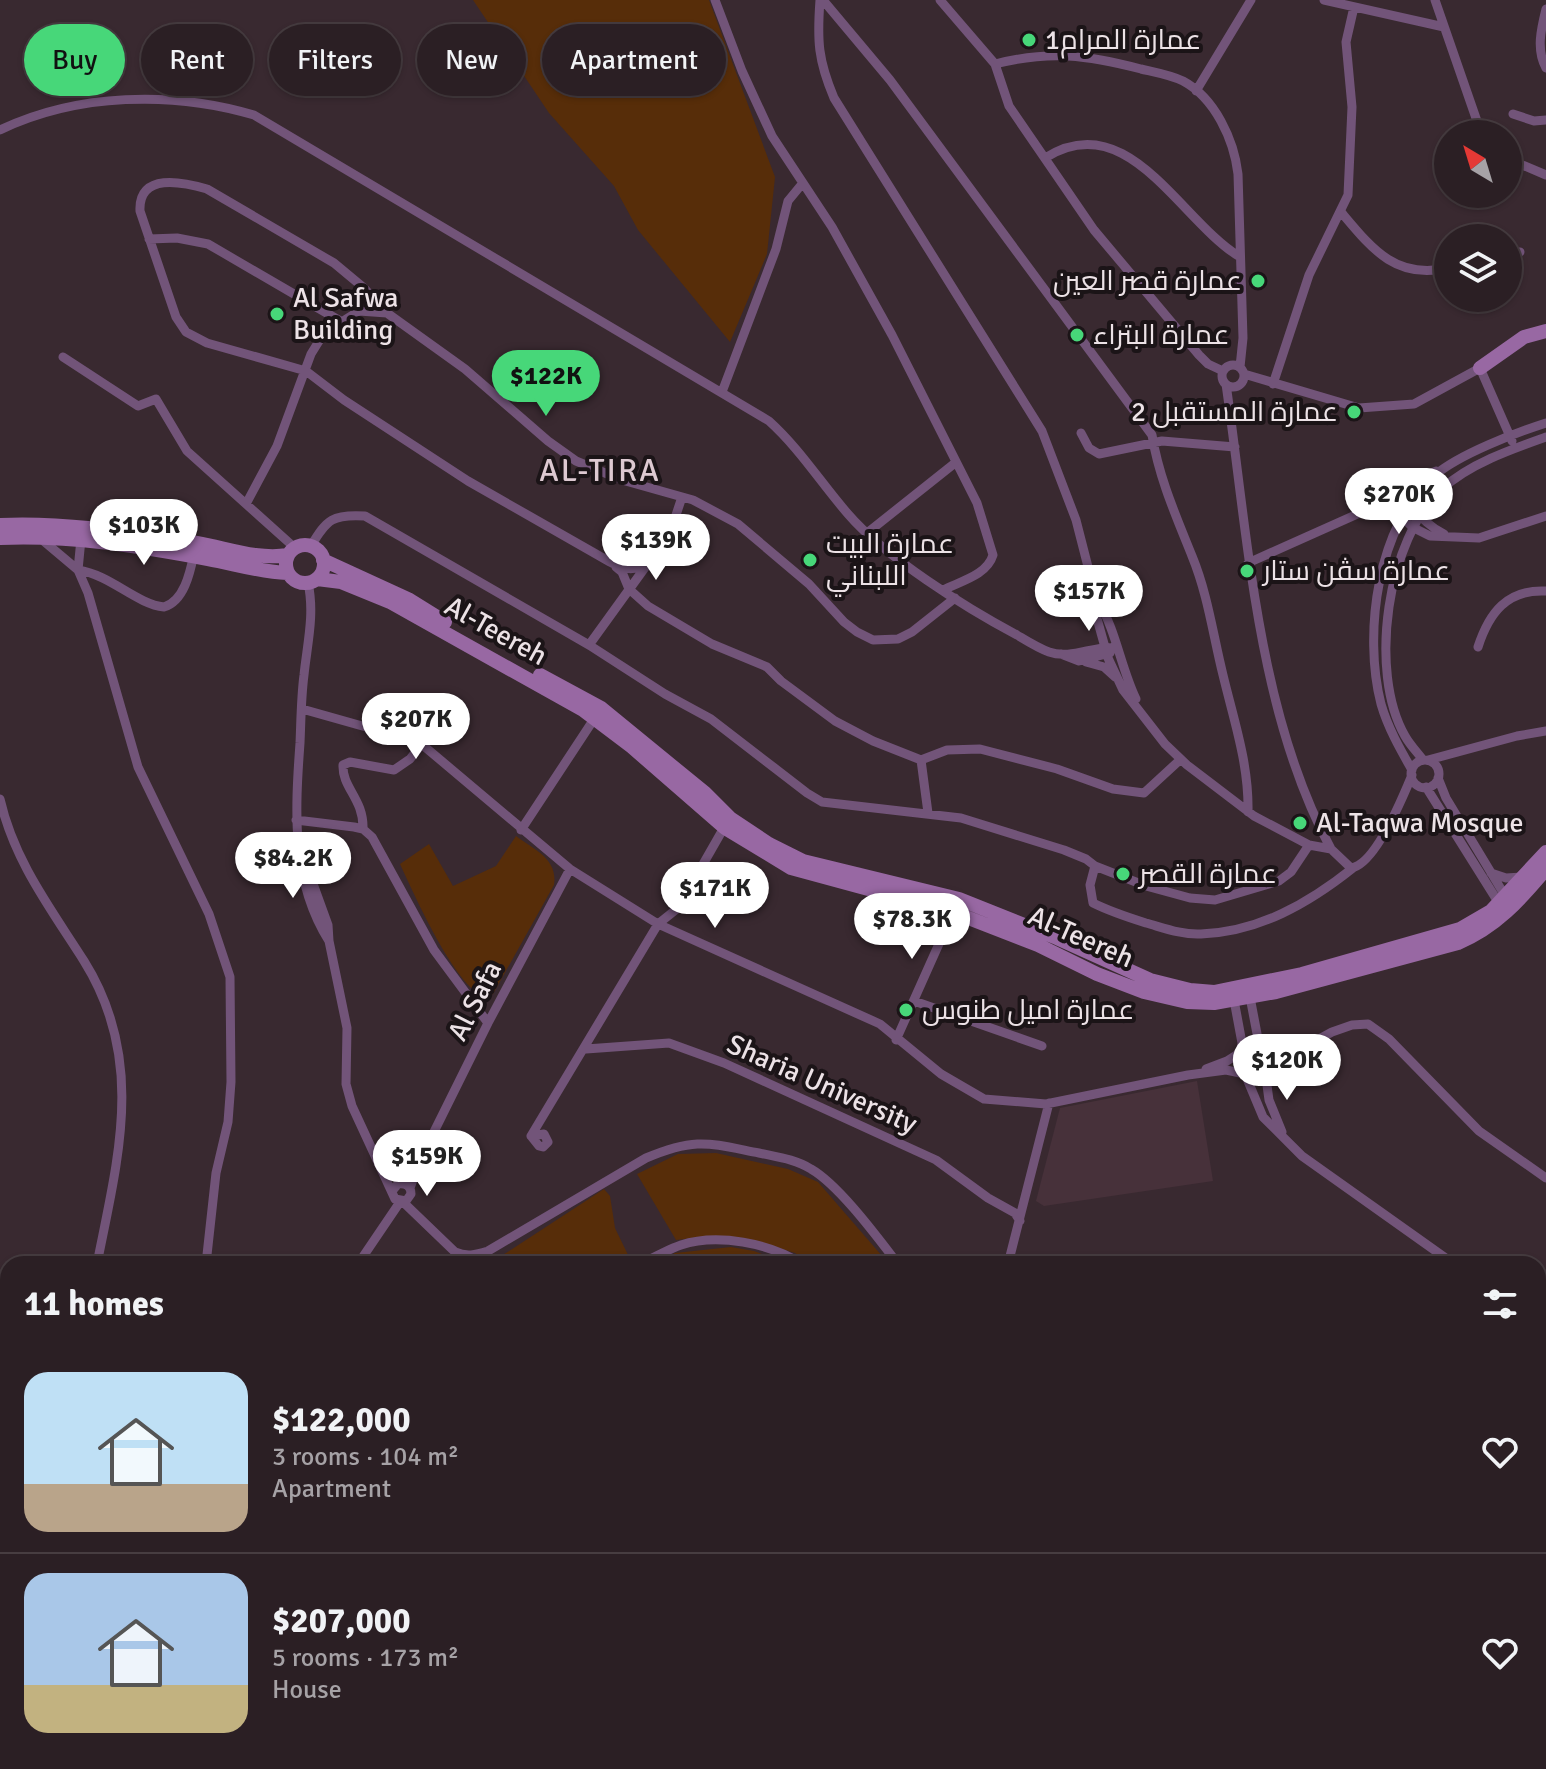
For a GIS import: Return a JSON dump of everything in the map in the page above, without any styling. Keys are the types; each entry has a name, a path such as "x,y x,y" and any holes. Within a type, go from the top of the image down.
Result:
{"main road":[{"path":"1480,368 1524,337 1546,331"},
{"path":"0,525 38,523 91,526 195,550 261,571 287,573"},
{"path":"0,538 81,539 263,558 291,551 311,546 320,552 322,574 312,581 295,581 287,573 285,562 291,551"},
{"name":"Al-Teereh","path":"323,560 408,599 598,713 705,793 727,823 803,861 1057,938 1150,980 1190,990 1241,995 1302,974 1460,929 1505,903 1546,869"},
{"name":"Al-Teereh","path":"312,581 341,582 390,602 598,713"},
{"name":"Al-Teereh","path":"1505,903 1546,852"}],"street":[{"path":"715,0 742,71 772,136 832,227 892,335 977,503 993,555 988,567 943,590"},
{"path":"822,0 890,80 1148,429 1175,517 1193,557 1207,600 1222,673 1244,751 1249,786 1248,812"},
{"path":"822,0 817,42 834,98 1042,431 1076,520 1100,626 1116,678"},
{"path":"940,0 995,64 1009,106 1094,230 1199,355 1208,364 1223,371"},
{"path":"1196,91 1251,0"},
{"path":"1324,0 1444,27"},
{"path":"1435,0 1477,120"},
{"path":"1273,384 1309,275 1348,195 1352,107 1346,42 1354,7"},
{"path":"1546,9 1540,44 1541,59 1546,68"},
{"path":"995,64 1041,55 1103,59 1182,81 1196,91 1222,123 1235,155 1243,338 1239,385 1232,387 1226,384"},
{"path":"0,130 55,110 113,101 199,102 254,115 769,421 789,439 849,516 867,533 993,623 1050,653 1109,650"},
{"path":"1513,114 1534,121 1546,120"},
{"path":"1045,158 1085,143 1120,153 1157,179 1221,245 1240,257"},
{"path":"1522,165 1546,175"},
{"path":"649,564 628,570 610,562 468,481 344,400 306,371 207,343 186,332 176,317 140,211 139,202 148,188 170,182 185,182 207,189 334,263 364,288 387,313 465,369 548,441 576,461 622,480 716,510 738,524 809,584 844,622 873,640 898,639 912,632 955,598"},
{"path":"722,392 776,249 788,201 802,184"},
{"path":"1341,212 1374,248 1408,270 1434,271"},
{"path":"149,239 177,238 208,244 342,322"},
{"path":"246,504 277,446 311,354 324,333 359,311 387,313"},
{"path":"63,357 138,406 156,399 187,451 246,504 291,551"},
{"path":"1353,868 1347,866 1331,849 1314,818 1286,735 1248,563 1223,371 1229,366 1273,384 1359,408 1401,406 1424,401 1480,368 1515,448"},
{"path":"1347,518 1371,501 1546,423"},
{"path":"1081,433 1089,448 1099,454 1153,441 1235,447"},
{"path":"1505,903 1491,873 1446,798 1437,766 1425,760 1405,736 1387,673 1387,626 1390,598 1405,542 1415,522 1443,487 1515,448 1546,437"},
{"path":"867,533 955,463"},
{"path":"1450,464 1434,475 1406,511 1386,555 1380,583 1374,652 1388,725 1416,783 1424,787 1505,903"},
{"path":"1389,493 1400,496 1406,511 1424,535 1479,538 1546,516"},
{"path":"589,645 649,564 672,527 682,497"},
{"path":"1248,563 1347,518 1386,504 1406,511"},
{"path":"311,546 330,520 343,515 365,516 711,719 822,802 952,816 987,825 1064,850 1095,866 1180,897 1215,900 1279,881 1291,872 1309,845"},
{"path":"37,537 78,570 88,593 138,767 209,914 230,977 231,1082 228,1122 216,1173 207,1256"},
{"path":"78,570 81,539"},
{"path":"78,570 95,573 152,605 164,607 176,600 190,575 195,550"},
{"path":"610,562 622,572 629,589 648,606 712,644 767,667 835,721 873,741 921,760 947,750 980,749 1057,769 1113,789 1144,793 1181,759"},
{"path":"312,581 296,820 299,845 328,925 347,1028 346,1084 352,1106 376,1159 426,1223 455,1252 465,1256 476,1255 488,1251 646,1158 670,1148 712,1142 788,1158 813,1169 848,1204 891,1256"},
{"path":"1478,647 1485,626 1500,604 1509,597 1523,593 1546,591"},
{"path":"1096,598 1104,611 1109,650 1143,713"},
{"path":"1084,651 1098,639 1100,626"},
{"path":"1079,661 1109,650"},
{"path":"1061,654 1104,667 1116,678 1165,744 1248,812 1309,845 1331,849"},
{"path":"302,709 403,736 421,745 570,869 658,924 880,1024 941,1074 984,1099 1019,1104 1049,1103 1226,1070 1255,1076 1306,1045 1352,1025 1368,1024 1415,1064 1479,1131 1546,1178"},
{"path":"521,830 598,713"},
{"path":"1095,866 1090,885 1093,903 1124,917 1173,931 1201,934 1243,927 1280,915 1320,894 1353,868 1361,866 1399,804 1417,763 1546,731"},
{"path":"363,829 361,807 344,775 343,765 350,762 394,770 410,759 421,745"},
{"path":"1399,804 1424,787 1433,785 1450,760 1462,750"},
{"path":"921,760 928,813"},
{"path":"0,799 18,851 38,892 99,988 117,1040 123,1082 121,1140 99,1256"},
{"path":"296,820 363,829 378,844 434,950 488,1023"},
{"path":"531,1136 586,1049 658,924 678,908 727,823"},
{"name":"Al Safa","path":"364,1256 422,1156 570,869"},
{"path":"1491,873 1506,878 1525,876"},
{"path":"896,1040 956,905"},
{"path":"1241,995 1268,1057 1266,1069 1273,1114 1285,1139"},
{"path":"1241,995 1240,1066 1263,1117 1302,1156 1443,1256"},
{"path":"914,1001 1042,1046"},
{"name":"Sharia University","path":"586,1049 669,1043 724,1063 936,1160 988,1198 1015,1213 1020,1221"},
{"path":"1262,1046 1277,1050 1306,1045"},
{"path":"1188,1075 1227,1061 1241,1052"},
{"path":"1010,1256 1049,1103"},
{"path":"658,1256 682,1245 712,1241 754,1246 785,1256"}],"shaded area":[{"path":"473,0 709,0 718,24 542,24 542,96 726,96 726,46 775,177 767,254 730,342 638,230 614,186 549,113 526,79 526,24 489,24"},
{"path":"516,836 549,862 554,885 493,994 485,998 473,990 448,958 400,864 429,844 453,886 496,866"},
{"path":"1197,1081 1213,1181 1044,1206 1036,1201 1060,1108"},
{"path":"716,1153 788,1169 818,1182 882,1256 800,1256 754,1240 709,1236 676,1240 637,1174 678,1154"},
{"path":"604,1189 610,1196 615,1228 629,1256 500,1256"},
{"path":"731,1247 767,1256 669,1256"}],"place":[{"name":"عمارة المرام1","path":"1029,40"},
{"name":"عمارة قصر العين","path":"1258,281"},
{"name":"Al Safwa Building","path":"277,314"},
{"name":"عمارة البتراء","path":"1077,335"},
{"name":"عمارة المستقبل 2","path":"1354,412"},
{"name":"عمارة البيت اللبناني","path":"810,560"},
{"name":"عمارة سڤن ستار","path":"1247,571"},
{"name":"Al-Taqwa Mosque","path":"1300,823"},
{"name":"عمارة القصر","path":"1123,874"},
{"name":"عمارة اميل طنوس","path":"906,1010"}],"district":[{"name":"AL-TIRA","path":"600,470"}]}
